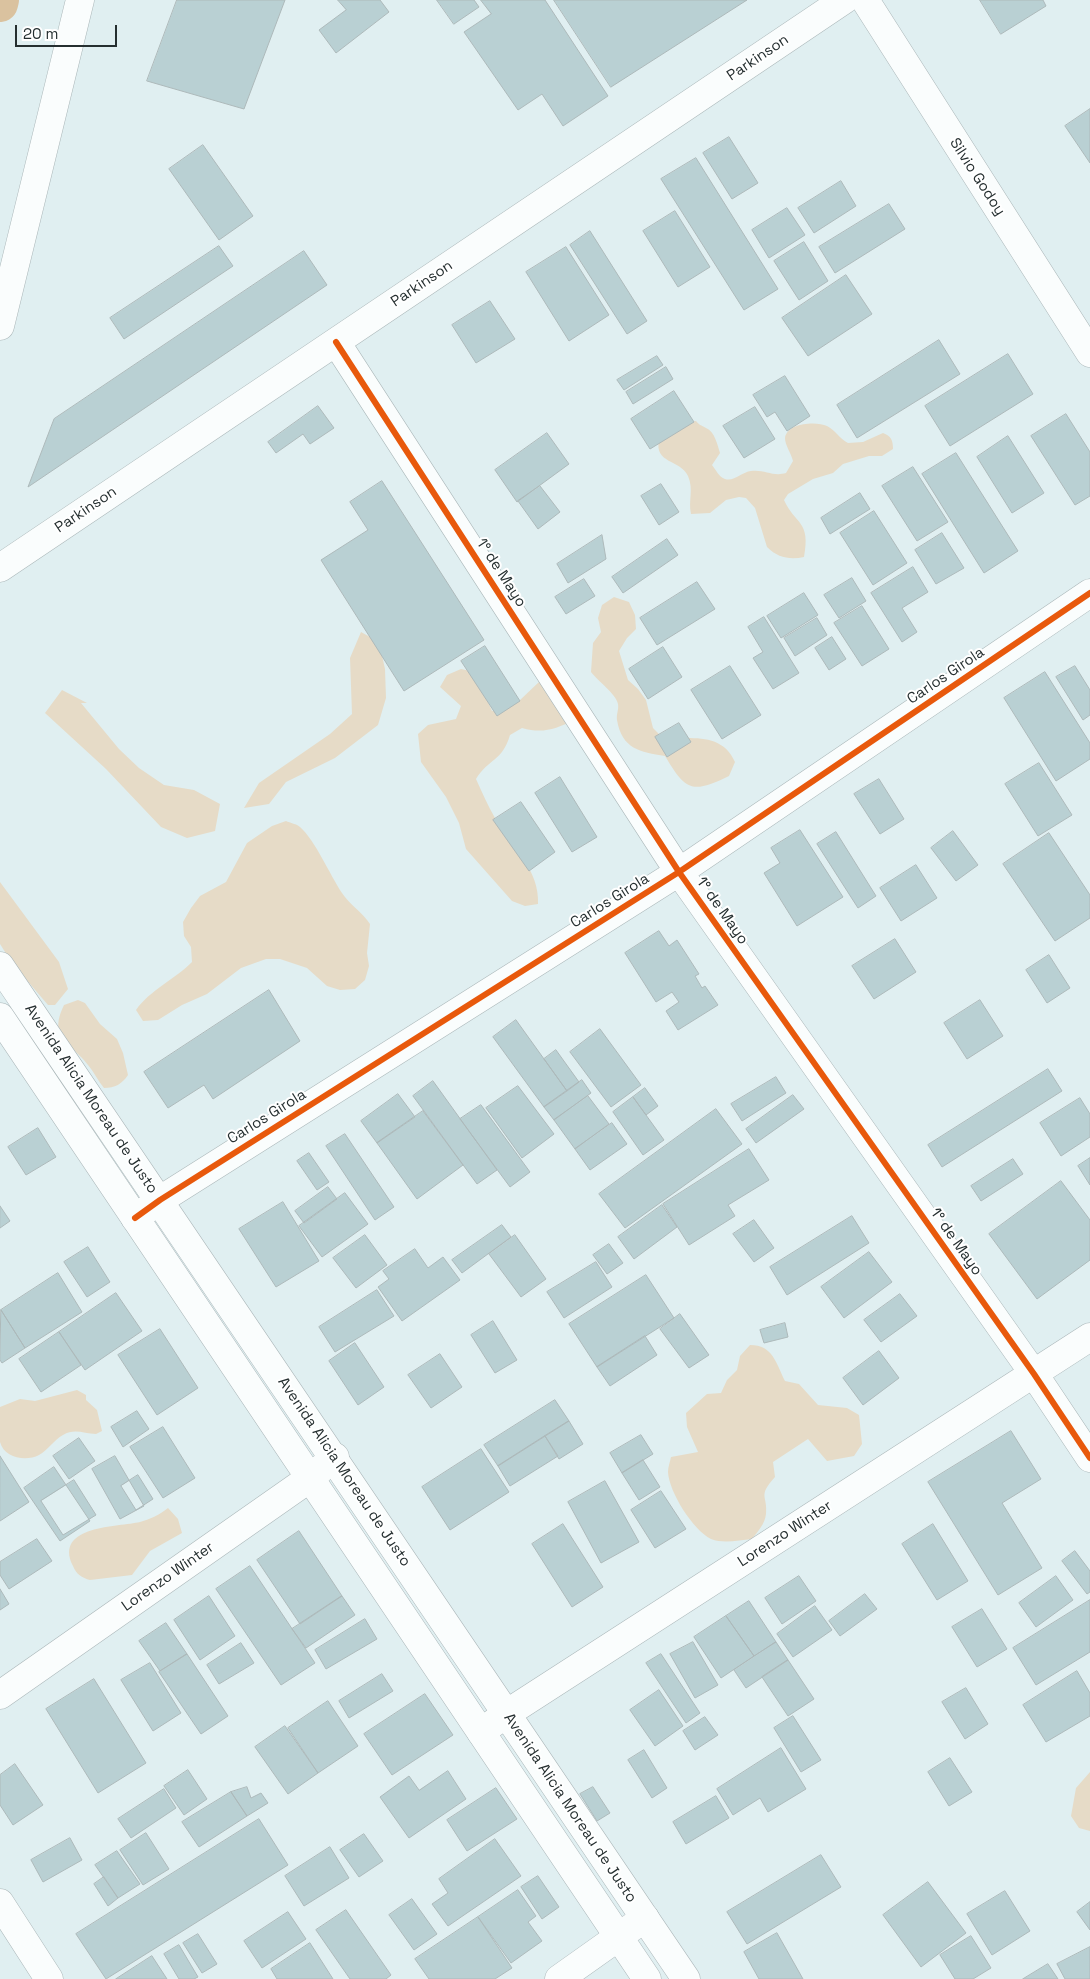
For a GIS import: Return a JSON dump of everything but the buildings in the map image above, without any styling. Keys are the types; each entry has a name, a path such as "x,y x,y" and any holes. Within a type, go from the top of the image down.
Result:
{"street":[{"path":"0,326 80,0"},
{"name":"Parkinson","path":"0,568 844,0"},
{"name":"Silvio Godoy","path":"864,0 1090,353"},
{"name":"1° de Mayo","path":"336,342 679,872 1034,1374 1090,1458"},
{"name":"Carlos Girola","path":"135,1218 160,1200 679,872 1090,593"},
{"name":"Avenida Alicia Moreau de Justo","path":"0,966 335,1457 506,1714 686,1979"},
{"name":"Avenida Alicia Moreau de Justo","path":"0,1017 647,1979"},
{"name":"Lorenzo Winter","path":"481,1732 1090,1336"},
{"name":"Lorenzo Winter","path":"0,1694 310,1478 335,1457"},
{"path":"0,1903 49,1979"},
{"path":"559,1979 645,1918"}],"shaded area":[{"path":"696,421 714,435 720,453 712,465 721,477 728,480 751,471 777,474 786,473 793,461 785,438 791,429 803,424 822,424 827,426 848,443 863,442 883,433 891,439 893,449 882,456 869,456 843,464 833,473 813,479 788,494 784,500 804,529 806,545 804,557 789,558 775,554 767,547 755,508 746,498 739,497 726,500 710,513 691,514 691,486 688,476 664,457 658,448 659,440 682,423"},
{"path":"614,597 629,602 635,615 636,629 627,638 619,651 628,680 646,700 653,728 663,738 705,739 714,741 722,746 729,752 735,762 729,776 706,785 691,786 672,768 665,756 640,750 628,743 623,737 617,720 617,700 591,672 593,643 601,632 598,618 602,605"},
{"path":"361,632 379,642 385,669 386,698 378,725 335,758 286,782 269,804 244,808 259,783 330,734 352,714 350,658"},
{"path":"461,669 475,672 492,711 519,701 540,681 575,720 549,730 536,731 522,728 510,735 503,750 476,779 495,818 529,869 534,880 538,904 525,906 512,901 466,849 459,823 446,797 421,762 418,734 428,725 456,719 461,706 440,687 447,675"},
{"path":"62,690 87,703 81,703 119,749 139,768 164,785 194,790 220,804 215,831 187,838 161,827 106,769 45,713"},
{"path":"286,821 299,826 306,833 342,893 370,924 367,953 369,966 365,980 355,989 340,990 327,986 307,968 280,959 266,959 241,968 207,994 182,1005 158,1020 143,1021 136,1010 155,991 192,962 191,947 184,936 183,922 191,908 200,896 226,882 247,843 272,826"},
{"path":"0,882 59,962 68,989 55,1005 48,1005 12,963 0,944"},
{"path":"78,1000 85,1003 100,1024 117,1039 123,1053 128,1075 121,1083 115,1086 104,1088 88,1065 60,1034 58,1026 59,1017 64,1005"},
{"path":"750,1345 764,1348 769,1352 773,1356 785,1381 799,1384 818,1405 847,1408 859,1415 862,1444 854,1456 827,1461 808,1439 773,1462 775,1477 765,1492 766,1514 759,1530 752,1539 721,1541 711,1539 704,1534 683,1510 669,1480 668,1468 671,1457 698,1452 687,1427 686,1413 707,1394 721,1393 727,1380 737,1370 740,1356"},
{"path":"77,1390 86,1395 86,1400 97,1410 102,1431 96,1434 67,1433 34,1457 16,1457 6,1452 0,1442 0,1407 20,1399 35,1401"},
{"path":"168,1508 178,1519 182,1533 150,1551 132,1575 90,1580 82,1577 76,1571 69,1553 72,1543 80,1535 104,1527 144,1521"},
{"path":"1090,1772 1090,1831 1079,1828 1071,1816 1076,1788"}],"waterway":[{"path":"0,4 1,0"}],"cycle path":[{"path":"336,342 679,872 1034,1374 1090,1458"},
{"path":"135,1218 160,1200 679,872 1090,593"}]}
